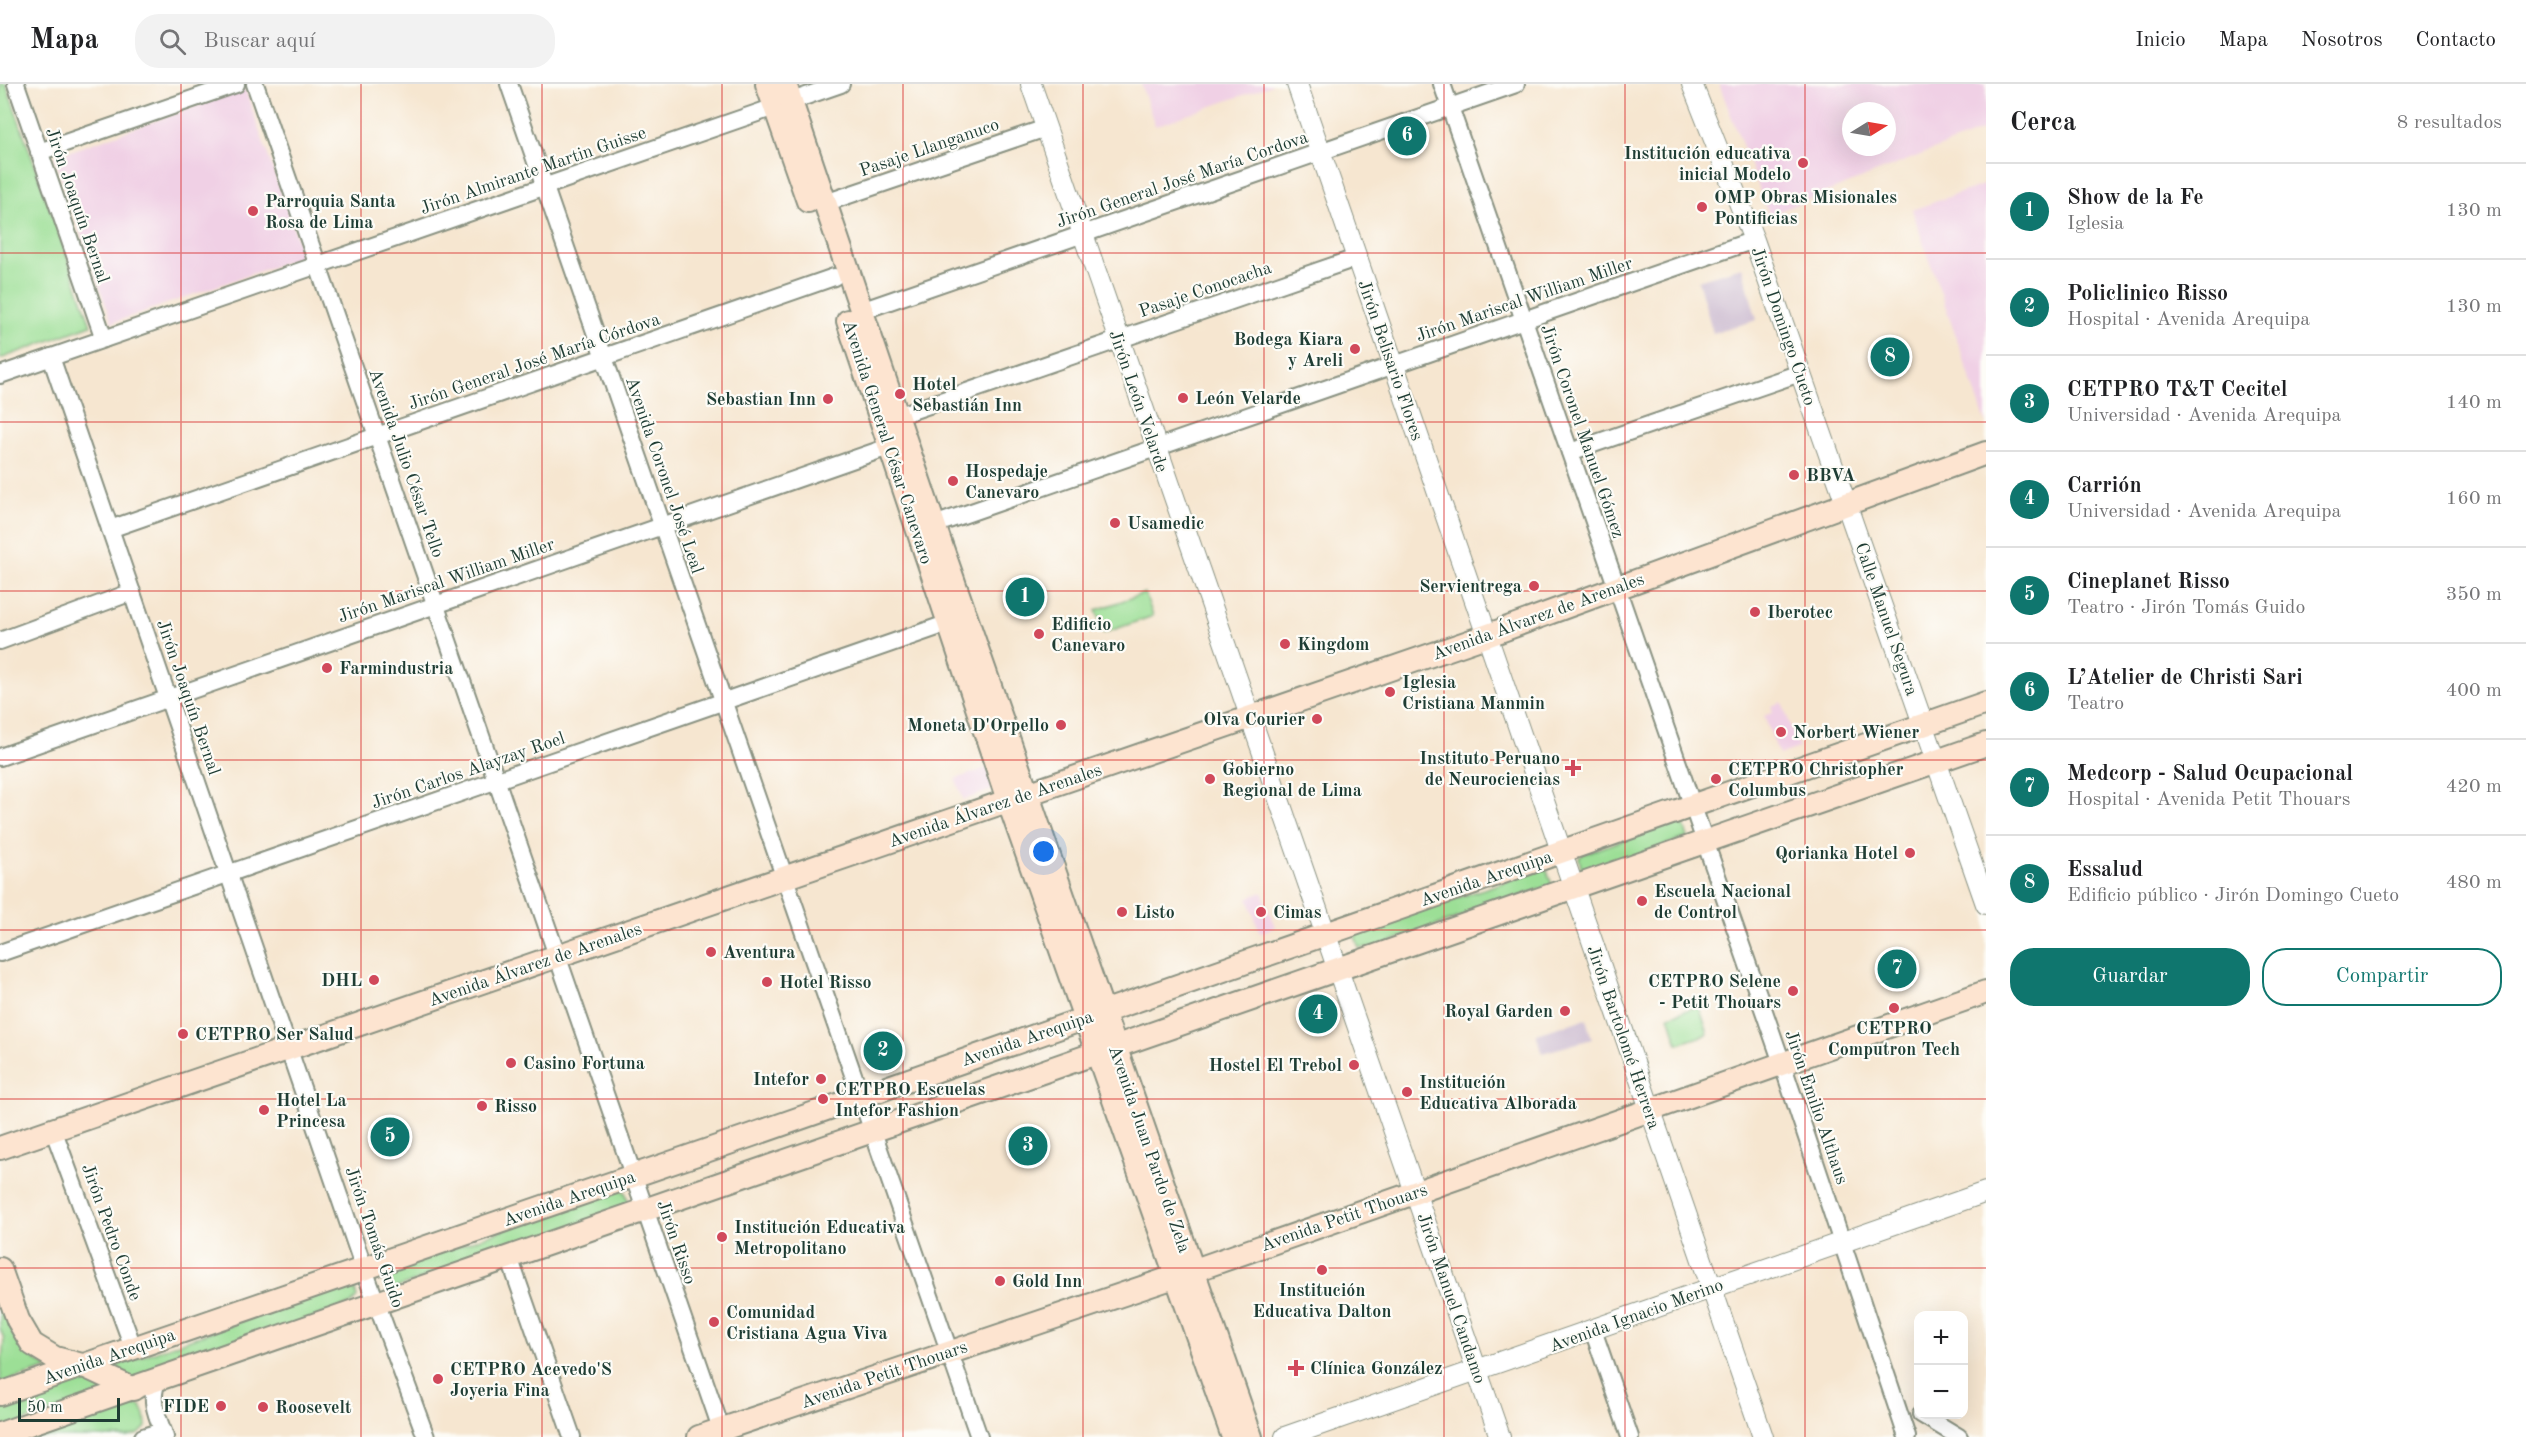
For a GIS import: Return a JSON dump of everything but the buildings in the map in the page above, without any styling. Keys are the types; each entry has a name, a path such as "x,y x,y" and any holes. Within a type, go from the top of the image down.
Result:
{"main road":[{"name":"Avenida General César Canevaro","path":"767,84 784,97 825,203 897,416 898,444 949,623 1018,797"},
{"name":"Avenida General César Canevaro","path":"784,97 834,277 898,444 934,525 1018,797"},
{"name":"Avenida Álvarez de Arenales","path":"0,1148 1486,636 1986,453"},
{"name":"Avenida Arequipa","path":"0,1394 633,1176 1986,703"},
{"name":"Avenida Arequipa","path":"0,1434 1986,744"},
{"name":"Avenida Juan Pardo de Zela","path":"1018,797 1184,1273 1233,1437"},
{"name":"Avenida Petit Thouars","path":"699,1437 723,1433 949,1351 1184,1273 1986,992"},
{"path":"0,1269 18,1320 32,1344 56,1358 82,1365 133,1389"},
{"name":"Avenida Juan Pardo de Zela","path":"1184,1273 1251,1437"}],"street":[{"name":"Jirón Joaquín Bernal","path":"16,84 104,339"},
{"path":"39,152 236,84"},
{"name":"Avenida Julio César Tello","path":"255,84 557,957"},
{"name":"Avenida Coronel José Leal","path":"509,84 979,1437"},
{"name":"Jirón Almirante Martin Guisse","path":"0,375 545,186 784,97 841,84"},
{"name":"Jirón León Velarde","path":"1031,84 1155,448 1252,716"},
{"name":"Jirón Belisario Flores","path":"1297,84 1486,636"},
{"name":"Jirón Coronel Manuel Gómez","path":"1442,84 1616,587"},
{"name":"Jirón General José María Cordova","path":"861,311 1516,84"},
{"name":"Jirón Domingo Cueto","path":"1692,84 1754,240 1847,503"},
{"path":"1705,84 1714,135"},
{"name":"Pasaje Llanganuco","path":"825,203 1046,128"},
{"name":"Jirón Mariscal William Miller","path":"934,525 1754,240"},
{"name":"Pasaje Conocacha","path":"897,416 1356,258"},
{"name":"Jirón General José María Córdova","path":"110,529 834,277"},
{"name":"Jirón Joaquín Bernal","path":"51,357 290,1049"},
{"path":"1569,452 1800,373"},
{"name":"Jirón Mariscal William Miller","path":"0,757 898,444"},
{"name":"Calle Manuel Segura","path":"1847,503 1986,904"},
{"name":"Jirón Emilio Althaus","path":"1616,587 1782,1063 1907,1437"},
{"path":"0,641 132,592"},
{"name":"Jirón Carlos Alayzay Roel","path":"0,953 949,623"},
{"name":"Jirón Bartolomé Herrera","path":"1486,636 1763,1437"},
{"name":"Jirón Manuel Candamo","path":"1252,716 1500,1437"},
{"name":"Jirón Risso","path":"557,957 723,1433"},
{"name":"Jirón Tomás Guido","path":"290,1049 364,1269 426,1437"},
{"name":"Jirón Pedro Conde","path":"53,1129 133,1347"},
{"name":"Avenida Ignacio Merino","path":"1285,1437 1986,1192"},
{"path":"509,1257 572,1437"},
{"path":"1593,1330 1630,1437"},
{"path":"143,1437 164,1434 154,1408 155,1386 158,1380"},
{"path":"133,1389 154,1408"},
{"path":"1893,1397 1914,1410"},
{"path":"1928,1419 1959,1437"}],"shaded area":[{"path":"1141,84 1271,84 1272,85 1155,126"},
{"name":"Institución educativa inicial Modelo","path":"1719,84 1986,84 1986,129 1769,215"},
{"path":"245,89 303,256 112,323 54,157"},
{"path":"1986,184 1986,423 1912,210"},
{"path":"1742,267 1757,320 1713,333 1698,280"},
{"name":"Norbert Wiener","path":"1782,702 1799,748 1779,755 1764,716 1773,712 1771,706"},
{"path":"990,767 997,788 964,800 955,779"},
{"name":"Cimas","path":"1262,892 1275,927 1260,933 1248,898"},
{"path":"1586,1019 1592,1039 1542,1053 1536,1034"}],"green space":[{"path":"0,84 6,84 91,325 0,359"},
{"path":"1145,593 1153,616 1104,633 1096,610"},
{"path":"1676,822 1683,823 1688,837 1589,872 1582,871 1579,858 1583,854"},
{"path":"1546,868 1552,885 1375,947 1359,948 1355,936 1362,930"},
{"path":"1699,1006 1708,1034 1678,1044 1669,1016"},
{"path":"617,1190 625,1192 630,1206 393,1289 387,1288 383,1276 387,1271"},
{"path":"344,1284 354,1286 357,1297 351,1304 131,1382 107,1369"},
{"path":"0,1300 16,1340 29,1355 49,1368 0,1383 4,1339 0,1328"},
{"path":"76,1377 109,1391 0,1430 0,1408"},
{"path":"129,1403 141,1406 145,1415 146,1427 139,1434 127,1437 32,1437"}],"place":[{"name":"L’Atelier de Christi Sari","path":"1407,136"},
{"name":"Institución educativa inicial Modelo","path":"1803,163"},
{"name":"OMP Obras Misionales Pontificias","path":"1702,207"},
{"name":"Parroquia Santa Rosa de Lima","path":"253,211"},
{"name":"Bodega Kiara y Areli","path":"1355,349"},
{"name":"Essalud","path":"1890,357"},
{"name":"Hotel Sebastián Inn","path":"900,394"},
{"name":"León Velarde","path":"1183,398"},
{"name":"Sebastian Inn","path":"828,399"},
{"name":"BBVA","path":"1794,475"},
{"name":"Hospedaje Canevaro","path":"953,481"},
{"name":"Usamedic","path":"1115,523"},
{"name":"Servientrega","path":"1534,586"},
{"name":"Show de la Fe","path":"1025,597"},
{"name":"Iberotec","path":"1755,612"},
{"name":"Edificio Canevaro","path":"1039,634"},
{"name":"Kingdom","path":"1285,644"},
{"name":"Farmindustria","path":"327,668"},
{"name":"Iglesia Cristiana Manmin","path":"1390,692"},
{"name":"Olva Courier","path":"1317,719"},
{"name":"Moneta D'Orpello","path":"1061,725"},
{"name":"Norbert Wiener","path":"1781,732"},
{"name":"Instituto Peruano de Neurociencias","path":"1573,768"},
{"name":"Gobierno Regional de Lima","path":"1210,779"},
{"name":"CETPRO Christopher Columbus","path":"1716,779"},
{"name":"Qorianka Hotel","path":"1910,853"},
{"name":"Escuela Nacional de Control","path":"1642,901"},
{"name":"Listo","path":"1122,912"},
{"name":"Cimas","path":"1261,912"},
{"name":"Aventura","path":"711,952"},
{"name":"Medcorp - Salud Ocupacional","path":"1897,969"},
{"name":"DHL","path":"374,980"},
{"name":"Hotel Risso","path":"767,982"},
{"name":"CETPRO Selene - Petit Thouars","path":"1793,991"},
{"name":"CETPRO Computron Tech","path":"1894,1008"},
{"name":"Royal Garden","path":"1565,1011"},
{"name":"Carrión","path":"1318,1014"},
{"name":"CETPRO Ser Salud","path":"183,1034"},
{"name":"Policlinico Risso","path":"883,1051"},
{"name":"Casino Fortuna","path":"511,1063"},
{"name":"Hostel El Trebol","path":"1354,1065"},
{"name":"Intefor","path":"821,1079"},
{"name":"Institución Educativa Alborada","path":"1407,1092"},
{"name":"CETPRO Escuelas Intefor Fashion","path":"823,1099"},
{"name":"Risso","path":"482,1106"},
{"name":"Hotel La Princesa","path":"264,1110"},
{"name":"Cineplanet Risso","path":"390,1137"},
{"name":"CETPRO T&T Cecitel","path":"1028,1146"},
{"name":"Institución Educativa Metropolitano","path":"722,1237"},
{"name":"Institución Educativa Dalton","path":"1322,1270"},
{"name":"Gold Inn","path":"1000,1281"},
{"name":"Comunidad Cristiana Agua Viva","path":"714,1322"},
{"name":"Clínica González","path":"1296,1368"},
{"name":"CETPRO Acevedo'S Joyeria Fina","path":"438,1379"},
{"name":"FIDE","path":"221,1406"},
{"name":"Roosevelt","path":"263,1407"}]}
